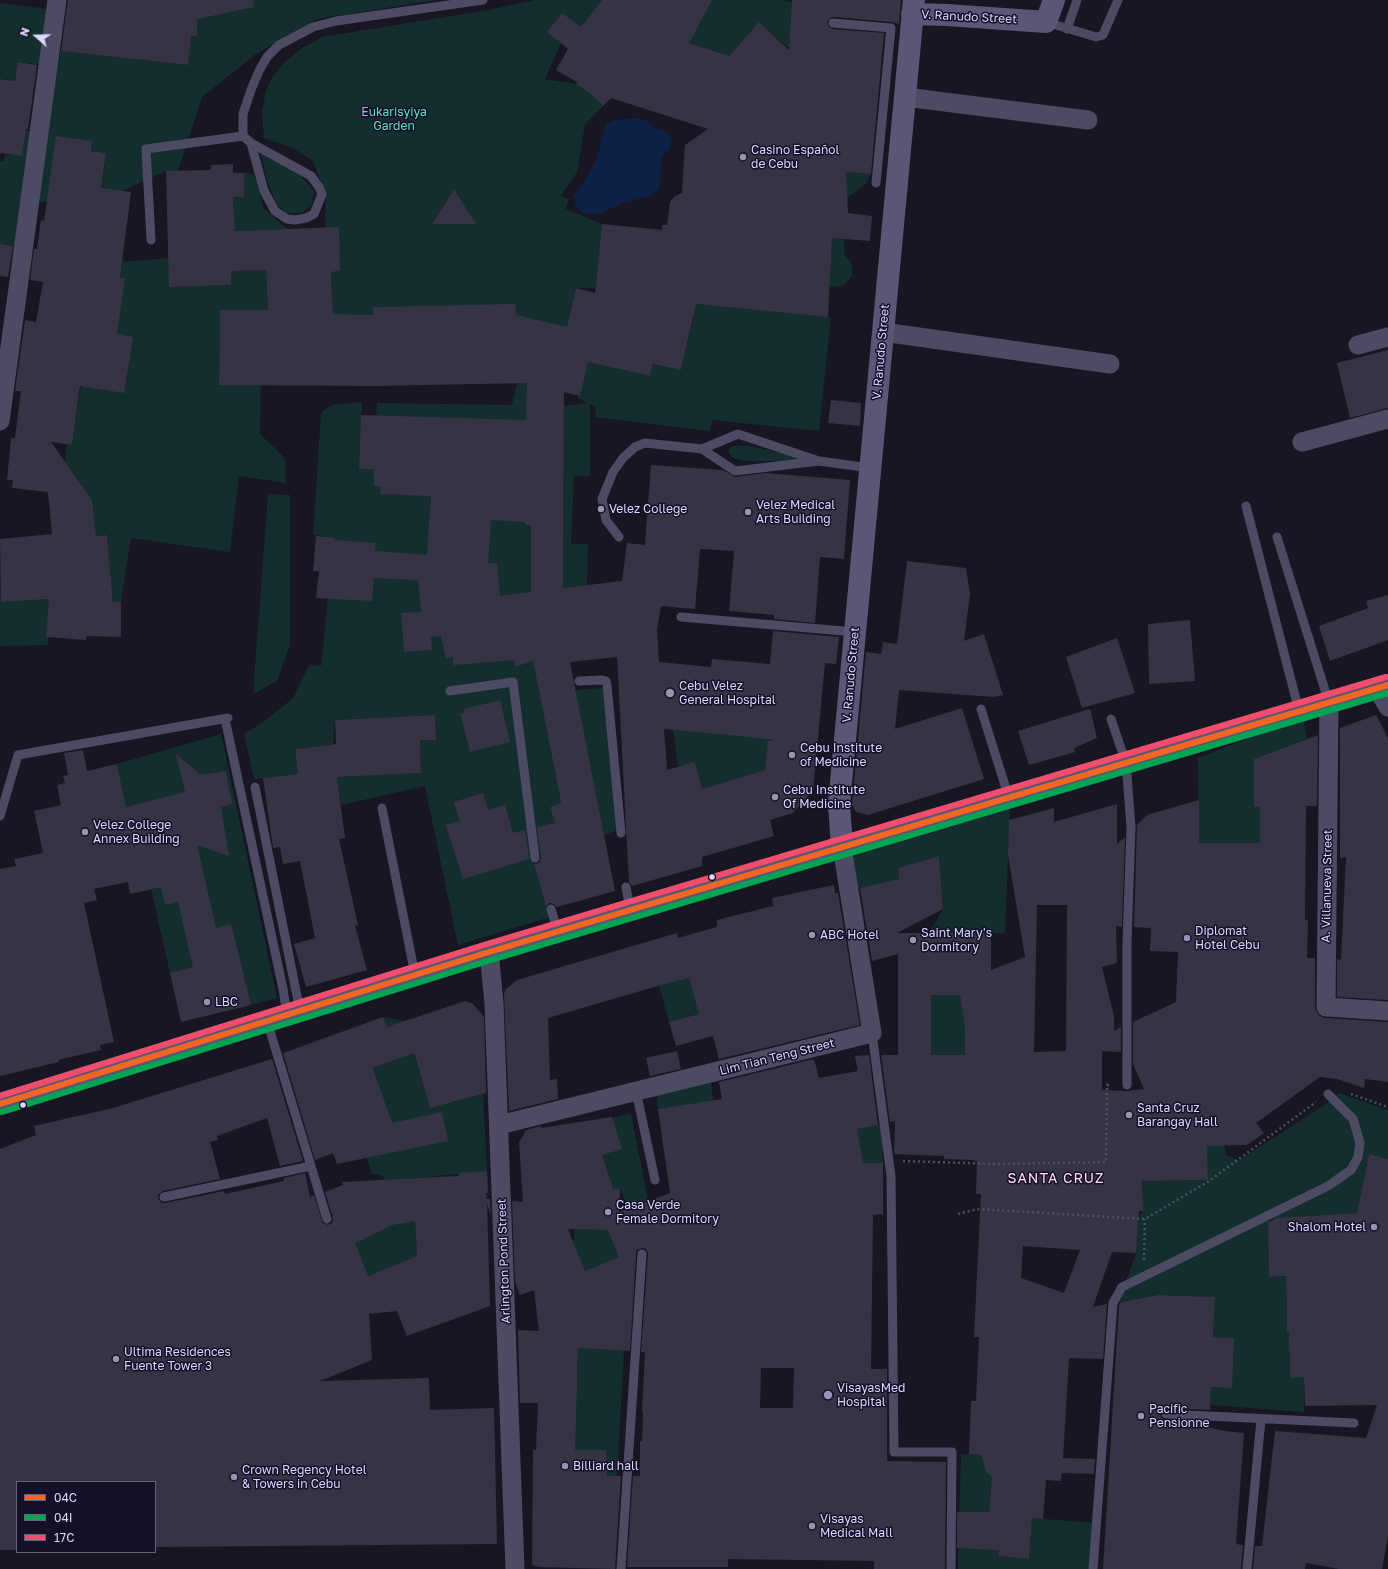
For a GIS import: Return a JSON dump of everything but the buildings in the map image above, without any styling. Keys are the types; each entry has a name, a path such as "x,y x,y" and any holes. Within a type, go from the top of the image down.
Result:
{"street":[{"path":"0,421 5,353 58,0"},
{"path":"1046,22 1054,0"},
{"name":"V. Ranudo Street","path":"842,847 839,804 905,97 900,40 913,7 947,15 1046,22"},
{"path":"905,97 1088,120"},
{"path":"883,332 1110,364"},
{"path":"1358,345 1388,336"},
{"path":"1302,442 1388,419"},
{"path":"0,1104 489,952 1383,686 1388,707"},
{"name":"A. Villanueva Street","path":"1328,703 1326,1007 1388,1011"},
{"path":"842,847 872,1033"},
{"name":"Arlington Pond Street","path":"489,952 494,1003 515,1569"},
{"name":"Lim Tian Teng Street","path":"499,1125 872,1033"}],"lane":[{"path":"251,143 264,191 275,211 287,219 296,220 306,218 314,214 322,194 311,176 251,143 243,136 243,114 258,71 267,57 279,45 313,27 336,21 483,0"},
{"path":"1067,29 1077,0"},
{"path":"1046,22 1096,38 1103,35 1118,0"},
{"path":"834,22 891,28 900,40 876,183"},
{"path":"151,240 146,149 243,136"},
{"path":"702,449 738,434 819,461 870,468"},
{"path":"619,537 606,520 602,498 613,472 623,458 636,447 645,443 702,449 735,471 819,461"},
{"path":"1246,506 1299,711"},
{"path":"1277,537 1328,703"},
{"path":"681,617 855,632"},
{"path":"579,681 606,681 621,833"},
{"path":"450,691 513,682 535,858"},
{"path":"981,709 1009,798"},
{"path":"1,811 18,754 227,719 283,989 293,1013"},
{"path":"1111,719 1126,763 1131,827 1127,943 1127,1085"},
{"path":"255,786 293,1013"},
{"path":"382,808 415,975"},
{"path":"626,887 630,910"},
{"path":"551,908 558,932"},
{"path":"267,1021 328,1220"},
{"path":"872,1033 889,1160 892,1205 894,1452 952,1452 951,1569"},
{"path":"636,1091 655,1180"},
{"path":"1093,1569 1113,1303 1122,1287 1328,1186 1351,1170 1358,1157 1360,1143 1357,1131 1353,1119 1328,1094"},
{"path":"164,1197 311,1166"},
{"path":"621,1569 642,1254"},
{"path":"1166,1414 1354,1423"},
{"path":"1247,1569 1261,1419"}],"path":[{"path":"889,1160 996,1164 1106,1162 1107,1085 1127,1085"},
{"path":"958,1214 977,1209 1145,1219 1209,1181 1336,1089 1388,1107"},
{"path":"1122,1287 1145,1259 1145,1219"}],"green space":[{"path":"195,0 436,0 317,19 256,54 202,97 178,171 166,171 100,201 106,153 91,151 92,141 47,202 38,202 60,51 187,65"},
{"name":"Eukarisyiya Garden","path":"535,0 602,0 581,27 562,13 547,32 561,43 545,79 576,84 591,94 603,106 585,124 577,172 561,196 569,199 566,209 602,224 595,288 576,288 567,327 559,400 564,406 525,525 531,525 531,592 506,596 515,667 533,661 561,802 550,807 555,823 539,827 545,852 532,858 550,917 458,945 425,786 341,805 337,777 421,773 420,740 436,739 435,715 335,720 333,744 295,749 298,774 254,779 244,734 266,720 293,698 309,665 321,666 334,538 313,535 321,413 331,405 362,402 359,468 374,469 374,486 381,486 381,494 409,495 410,487 376,416 377,403 512,405 517,383 515,305 373,307 373,316 318,314 333,305 331,272 340,271 339,247 325,228 326,194 313,161 293,148 264,138 262,112 266,90 273,76 284,63 302,48 322,37 488,10","holes":["454,189 475,223 433,224 432,223"]},
{"path":"666,0 780,0 808,5 790,48 759,22 718,68 720,53 644,28"},
{"path":"0,3 48,9 42,65 18,62 15,81 0,79"},
{"path":"33,130 15,246 0,244 0,161 4,161 5,154 22,156 25,131"},
{"path":"261,154 300,175 314,191 312,204 302,213 286,213 276,203 267,180"},
{"path":"839,171 870,174 867,183 847,198 847,188 838,180"},
{"path":"244,173 249,173 255,176 263,208 287,229 235,231 233,197 244,197"},
{"path":"832,238 844,239 845,255 852,264 852,276 843,286 828,287"},
{"path":"169,258 169,287 231,285 231,271 266,270 268,310 220,310 219,385 261,385 260,434 285,458 286,483 239,476 230,552 131,538 121,602 113,602 107,535 96,536 93,508 86,509 83,487 71,469 64,470 67,444 72,445 90,324 125,278 120,278 122,262"},
{"path":"655,300 831,317 819,431 712,420 710,431 595,417 596,408 590,404 590,476 574,476 571,544 588,544 587,585 563,588 564,406 587,403 578,398 588,362 650,376 653,364 681,370 694,315 654,306"},
{"path":"732,446 749,446 795,456 797,459 794,461 746,461 732,457 728,451"},
{"path":"268,494 290,495 290,645 277,681 253,694"},
{"path":"0,583 1,602 51,599 48,615 48,645 0,646"},
{"path":"603,688 618,830 604,835 575,690"},
{"path":"1303,717 1307,739 1254,759 1254,806 1260,807 1260,843 1199,856 1198,758"},
{"path":"673,728 769,739 765,770 702,789 695,763 678,767"},
{"path":"221,734 277,998 251,1005 238,956 170,973 145,862 138,864 117,764"},
{"path":"1010,806 1005,933 931,933 931,930 943,909 939,856 898,868 901,900 883,904 878,884 852,890 846,851"},
{"path":"689,977 692,989 730,1006 669,1022 659,985"},
{"path":"931,995 960,995 966,1033 965,1055 931,1055"},
{"path":"383,1017 404,1021 427,1098 448,1095 450,1103 483,1094 487,1171 407,1179 409,1222 415,1221 417,1256 368,1276 339,1243 387,1188 383,1176 372,1174 362,1144 388,1112 373,1068 398,1059"},
{"path":"711,1081 716,1124 707,1102 658,1109 656,1092"},
{"path":"1339,1093 1388,1110 1388,1159 1369,1154 1357,1213 1268,1219 1269,1277 1345,1274 1286,1289 1287,1332 1307,1332 1289,1353 1290,1378 1304,1377 1304,1412 1211,1405 1211,1387 1234,1338 1213,1337 1215,1297 1158,1295 1119,1302 1136,1253 1138,1220 1143,1211 1142,1184 1144,1181 1208,1180 1206,1131 1222,1132 1226,1155 1239,1160 1326,1104"},
{"path":"631,1113 648,1201 629,1208 620,1189 592,1189 597,1141 596,1123"},
{"path":"881,1124 883,1163 859,1163 851,1130"},
{"path":"574,1229 609,1230 629,1253 585,1271 573,1252"},
{"path":"578,1347 624,1351 616,1493 607,1493 606,1450 573,1450 543,1380 577,1380"},
{"path":"961,1454 992,1455 986,1472 991,1476 1003,1477 1002,1485 991,1484 989,1514 1001,1515 998,1556 1029,1559 1032,1518 1094,1523 1092,1569 958,1569"}],"water":[{"path":"636,118 648,121 655,128 663,130 669,135 671,143 668,151 662,156 659,189 651,195 621,204 599,214 585,214 575,206 574,195 591,170 597,157 606,124 615,120"}],"transit line":[{"name":"17C","path":"0,1096 487,944 1386,677"},
{"name":"04C","path":"0,1104 489,952 1388,685"},
{"name":"04I","path":"2,1112 491,960 1388,693"}],"place":[{"name":"Casino Español de Cebu","path":"743,157"},
{"name":"Velez College","path":"601,509"},
{"name":"Velez Medical Arts Building","path":"748,512"},
{"name":"Cebu Velez General Hospital","path":"670,693"},
{"name":"Cebu Institute of Medicine","path":"792,755"},
{"name":"Cebu Institute Of Medicine","path":"775,797"},
{"name":"Velez College Annex Building","path":"85,832"},
{"name":"ABC Hotel","path":"812,935"},
{"name":"Diplomat Hotel Cebu","path":"1187,938"},
{"name":"Saint Mary's Dormitory","path":"913,940"},
{"name":"LBC","path":"207,1002"},
{"name":"Santa Cruz Barangay Hall","path":"1129,1115"},
{"name":"Casa Verde Female Dormitory","path":"608,1212"},
{"name":"Shalom Hotel","path":"1374,1227"},
{"name":"Ultima Residences Fuente Tower 3","path":"116,1359"},
{"name":"VisayasMed Hospital","path":"828,1395"},
{"name":"Pacific Pensionne","path":"1141,1416"},
{"name":"Billiard hall","path":"565,1466"},
{"name":"Crown Regency Hotel & Towers in Cebu","path":"234,1477"},
{"name":"Visayas Medical Mall","path":"812,1526"}],"district":[{"name":"SANTA CRUZ","path":"1056,1179"}]}
